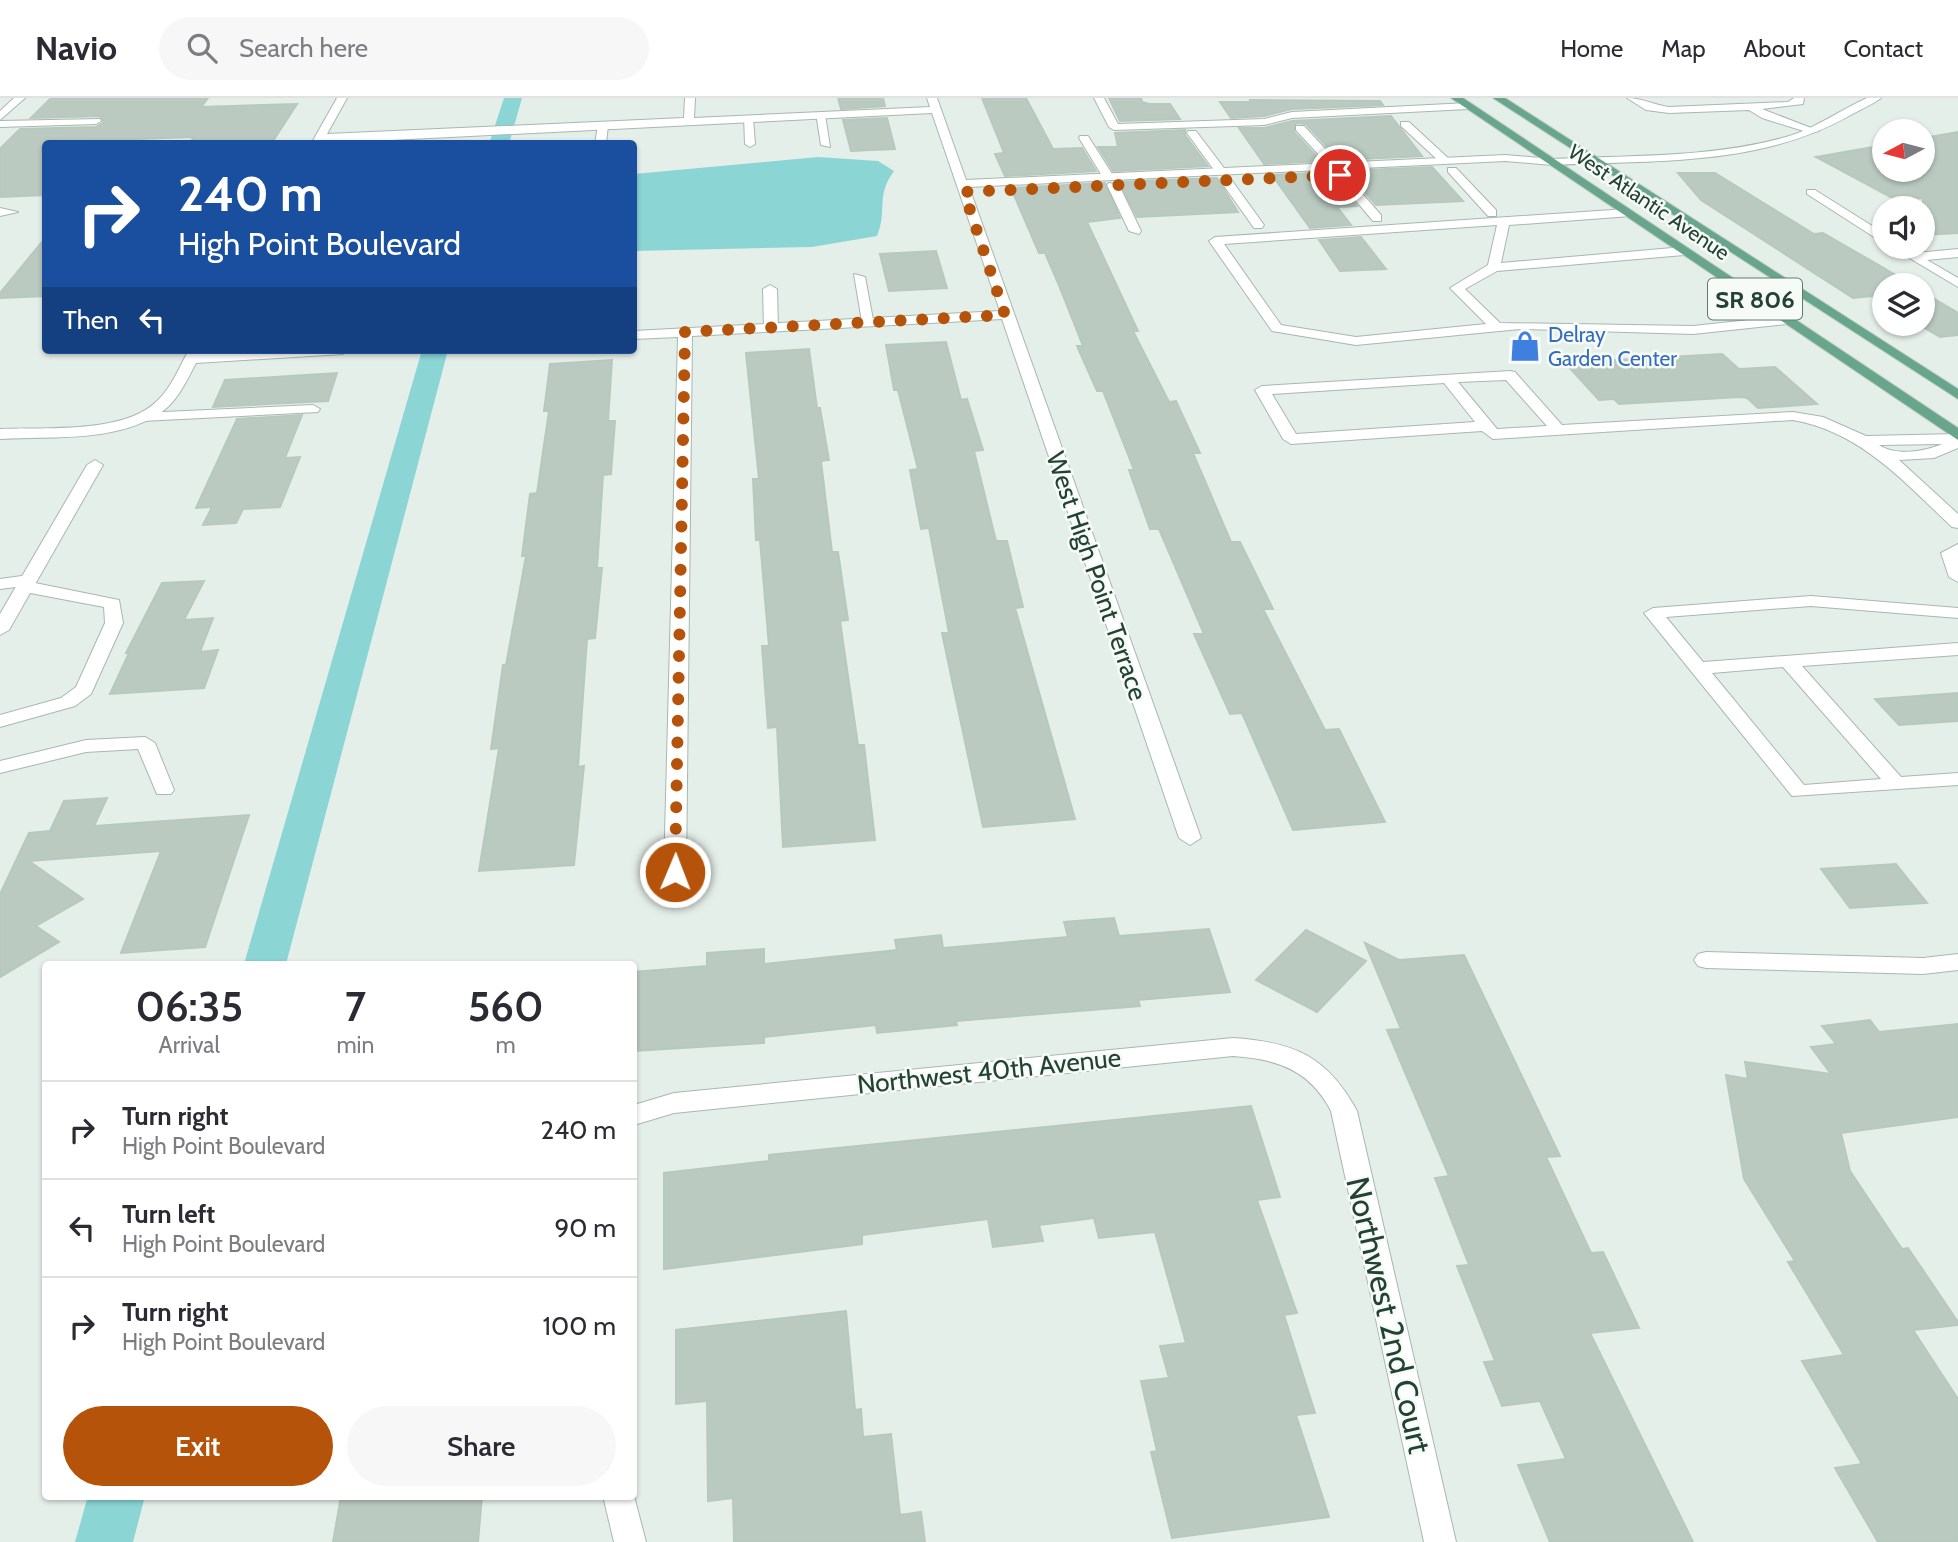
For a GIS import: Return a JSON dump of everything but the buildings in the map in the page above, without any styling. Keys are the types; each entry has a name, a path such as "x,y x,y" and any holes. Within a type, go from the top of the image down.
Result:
{"main road":[{"name":"West Atlantic Avenue","path":"1456,98 1787,320 1958,439"},
{"name":"West Atlantic Avenue","path":"1498,98 1958,395"}],"street":[{"path":"318,140 342,98"},
{"path":"689,121 690,98"},
{"path":"1098,98 1114,127 1264,122 1292,115 1390,104 1468,106"},
{"path":"1632,98 1645,106 1662,110 1789,105 1799,103 1799,98"},
{"path":"963,188 1448,166 1522,167 1552,162 1724,151 1779,142 1814,131 1876,98"},
{"path":"0,105 16,101"},
{"path":"0,117 16,101"},
{"path":"332,140 484,130 820,115 934,104"},
{"name":"West High Point Terrace","path":"934,104 1005,315 1189,838"},
{"path":"1752,107 1766,116 1814,131"},
{"path":"820,115 826,145"},
{"path":"748,118 750,144"},
{"path":"0,124 96,121"},
{"path":"1405,124 1492,213"},
{"path":"601,140 603,125"},
{"path":"1300,128 1377,218"},
{"path":"1192,133 1258,225"},
{"path":"1084,138 1110,181 1135,231"},
{"path":"1811,192 1872,232"},
{"path":"1627,213 1215,241 1277,328 1356,341 1520,325 1693,330 1787,320"},
{"path":"1493,267 1504,221"},
{"path":"1497,327 1457,288 1493,267 1684,251"},
{"path":"1935,255 1958,253"},
{"path":"1918,259 1958,283"},
{"path":"859,277 869,322"},
{"path":"770,289 771,328"},
{"path":"637,335 1005,315"},
{"path":"675,872 685,332"},
{"path":"142,417 157,408 194,354"},
{"path":"1487,426 1291,439 1262,390 1510,375 1558,430"},
{"path":"1448,379 1493,434 1793,416 1836,425 1884,457 1958,523"},
{"path":"0,434 97,428 142,417 313,409"},
{"path":"1863,441 1958,439"},
{"path":"1884,457 1934,453 1958,439"},
{"path":"0,631 95,465"},
{"path":"1958,549 1950,553 1958,578"},
{"path":"0,584 27,583 113,604 114,624 84,690 68,702 0,721"},
{"path":"1958,613 1811,601 1653,613 1798,792 1958,779"},
{"path":"1698,668 1958,649"},
{"path":"1788,662 1896,784"},
{"path":"0,768 86,746 145,743 164,790"},
{"path":"1706,960 1923,966 1958,962"},
{"name":"Northwest 40th Avenue","path":"637,1114 674,1103 1233,1047 1262,1048 1290,1056 1315,1070 1334,1089"},
{"name":"Northwest 2nd Court","path":"1334,1089 1344,1111 1440,1542"},
{"path":"619,1500 631,1542"}],"water":[{"path":"818,157 878,161 894,171 885,188 882,219 877,236 812,247 637,251 637,174"}],"waterway":[{"path":"500,140 513,98"},
{"path":"266,961 434,354"},
{"path":"104,1542 116,1500"}],"place":[{"name":"Delray Garden Center","path":"1525,346"}],"route":[{"path":"675,872 685,332 1005,315 964,192 1340,175"}]}
